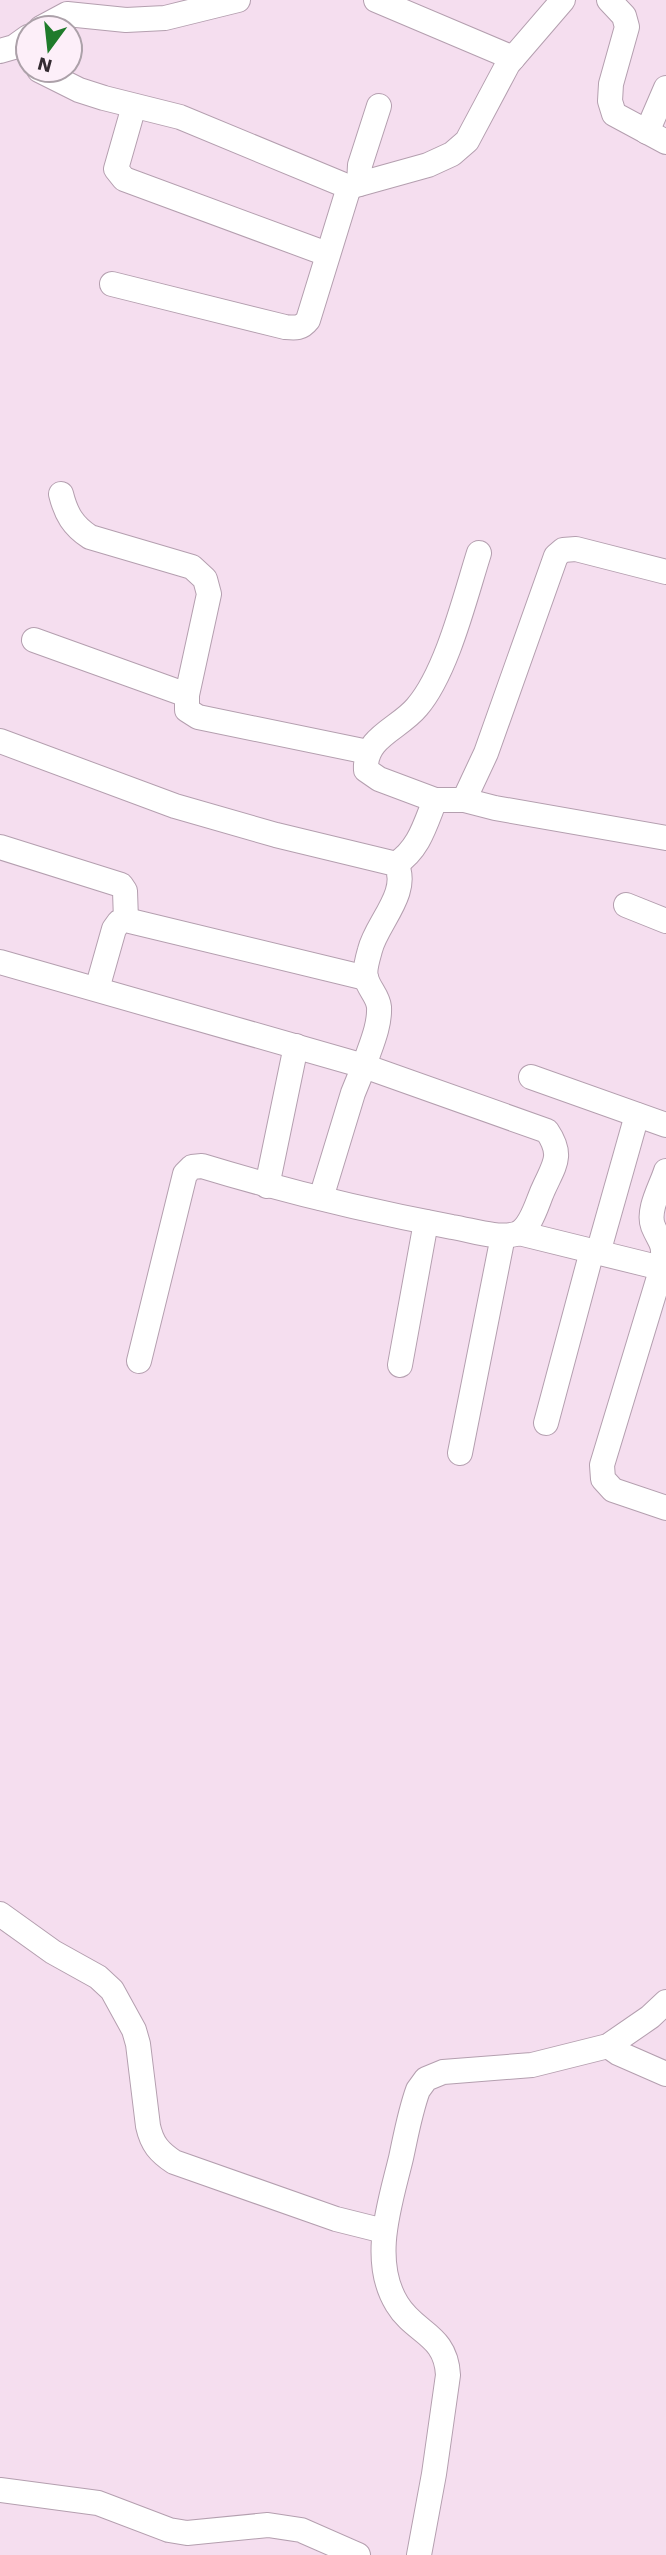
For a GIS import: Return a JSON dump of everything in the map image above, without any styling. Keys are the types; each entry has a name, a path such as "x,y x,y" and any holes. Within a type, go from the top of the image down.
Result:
{"street":[{"path":"84,16 126,20 165,19 238,0"},
{"path":"376,0 513,58"},
{"path":"67,84 79,90 180,117 354,186 428,164 452,154 467,141 513,58 563,0"},
{"path":"609,0 624,16 627,27 611,84 610,102 614,114 657,137 666,88"},
{"path":"134,106 116,169 124,179 327,254"},
{"path":"112,284 285,327 297,328 304,325 308,320 327,254 354,186 379,106"},
{"path":"61,494 66,513 78,529 90,537 192,567 205,579 209,594 187,695 187,710 198,717 368,752"},
{"path":"464,800 486,753 556,556 563,550 576,549 666,572"},
{"path":"479,553 457,624 430,689 416,709 370,746 366,770 379,779 435,800 464,800 508,811 666,838"},
{"path":"34,640 187,695"},
{"path":"0,741 175,806 276,835 396,864 407,857 421,838 435,800"},
{"path":"0,847 121,885 125,891 126,920"},
{"path":"321,1198 378,1023 379,1005 366,978 370,947 400,881 396,864"},
{"path":"626,905 666,921"},
{"path":"97,989 114,929 119,922 126,920 366,978"},
{"path":"0,962 364,1066 547,1131 557,1146 556,1162 528,1225 511,1235 460,1453"},
{"path":"267,1186 296,1046"},
{"path":"531,1077 666,1125"},
{"path":"546,1423 637,1115"},
{"path":"139,1361 185,1174 192,1167 202,1166 267,1186 426,1222 511,1235 662,1268"},
{"path":"666,1171 653,1208 652,1224 664,1244 662,1268 603,1465 603,1479 613,1490 666,1508"},
{"path":"400,1366 426,1222"},
{"path":"0,1914 112,1990 134,2030 148,2126 151,2139 160,2153 174,2162 199,2171 336,2218 384,2231"},
{"path":"419,2555 434,2474 448,2375 447,2362 442,2348 398,2306 388,2287 384,2231 414,2101 426,2079 443,2072 532,2065 608,2046 650,2017 666,2002"},
{"path":"608,2046 666,2074"},
{"path":"0,2490 98,2503 169,2530 187,2533 268,2525 301,2530 358,2555"}]}
